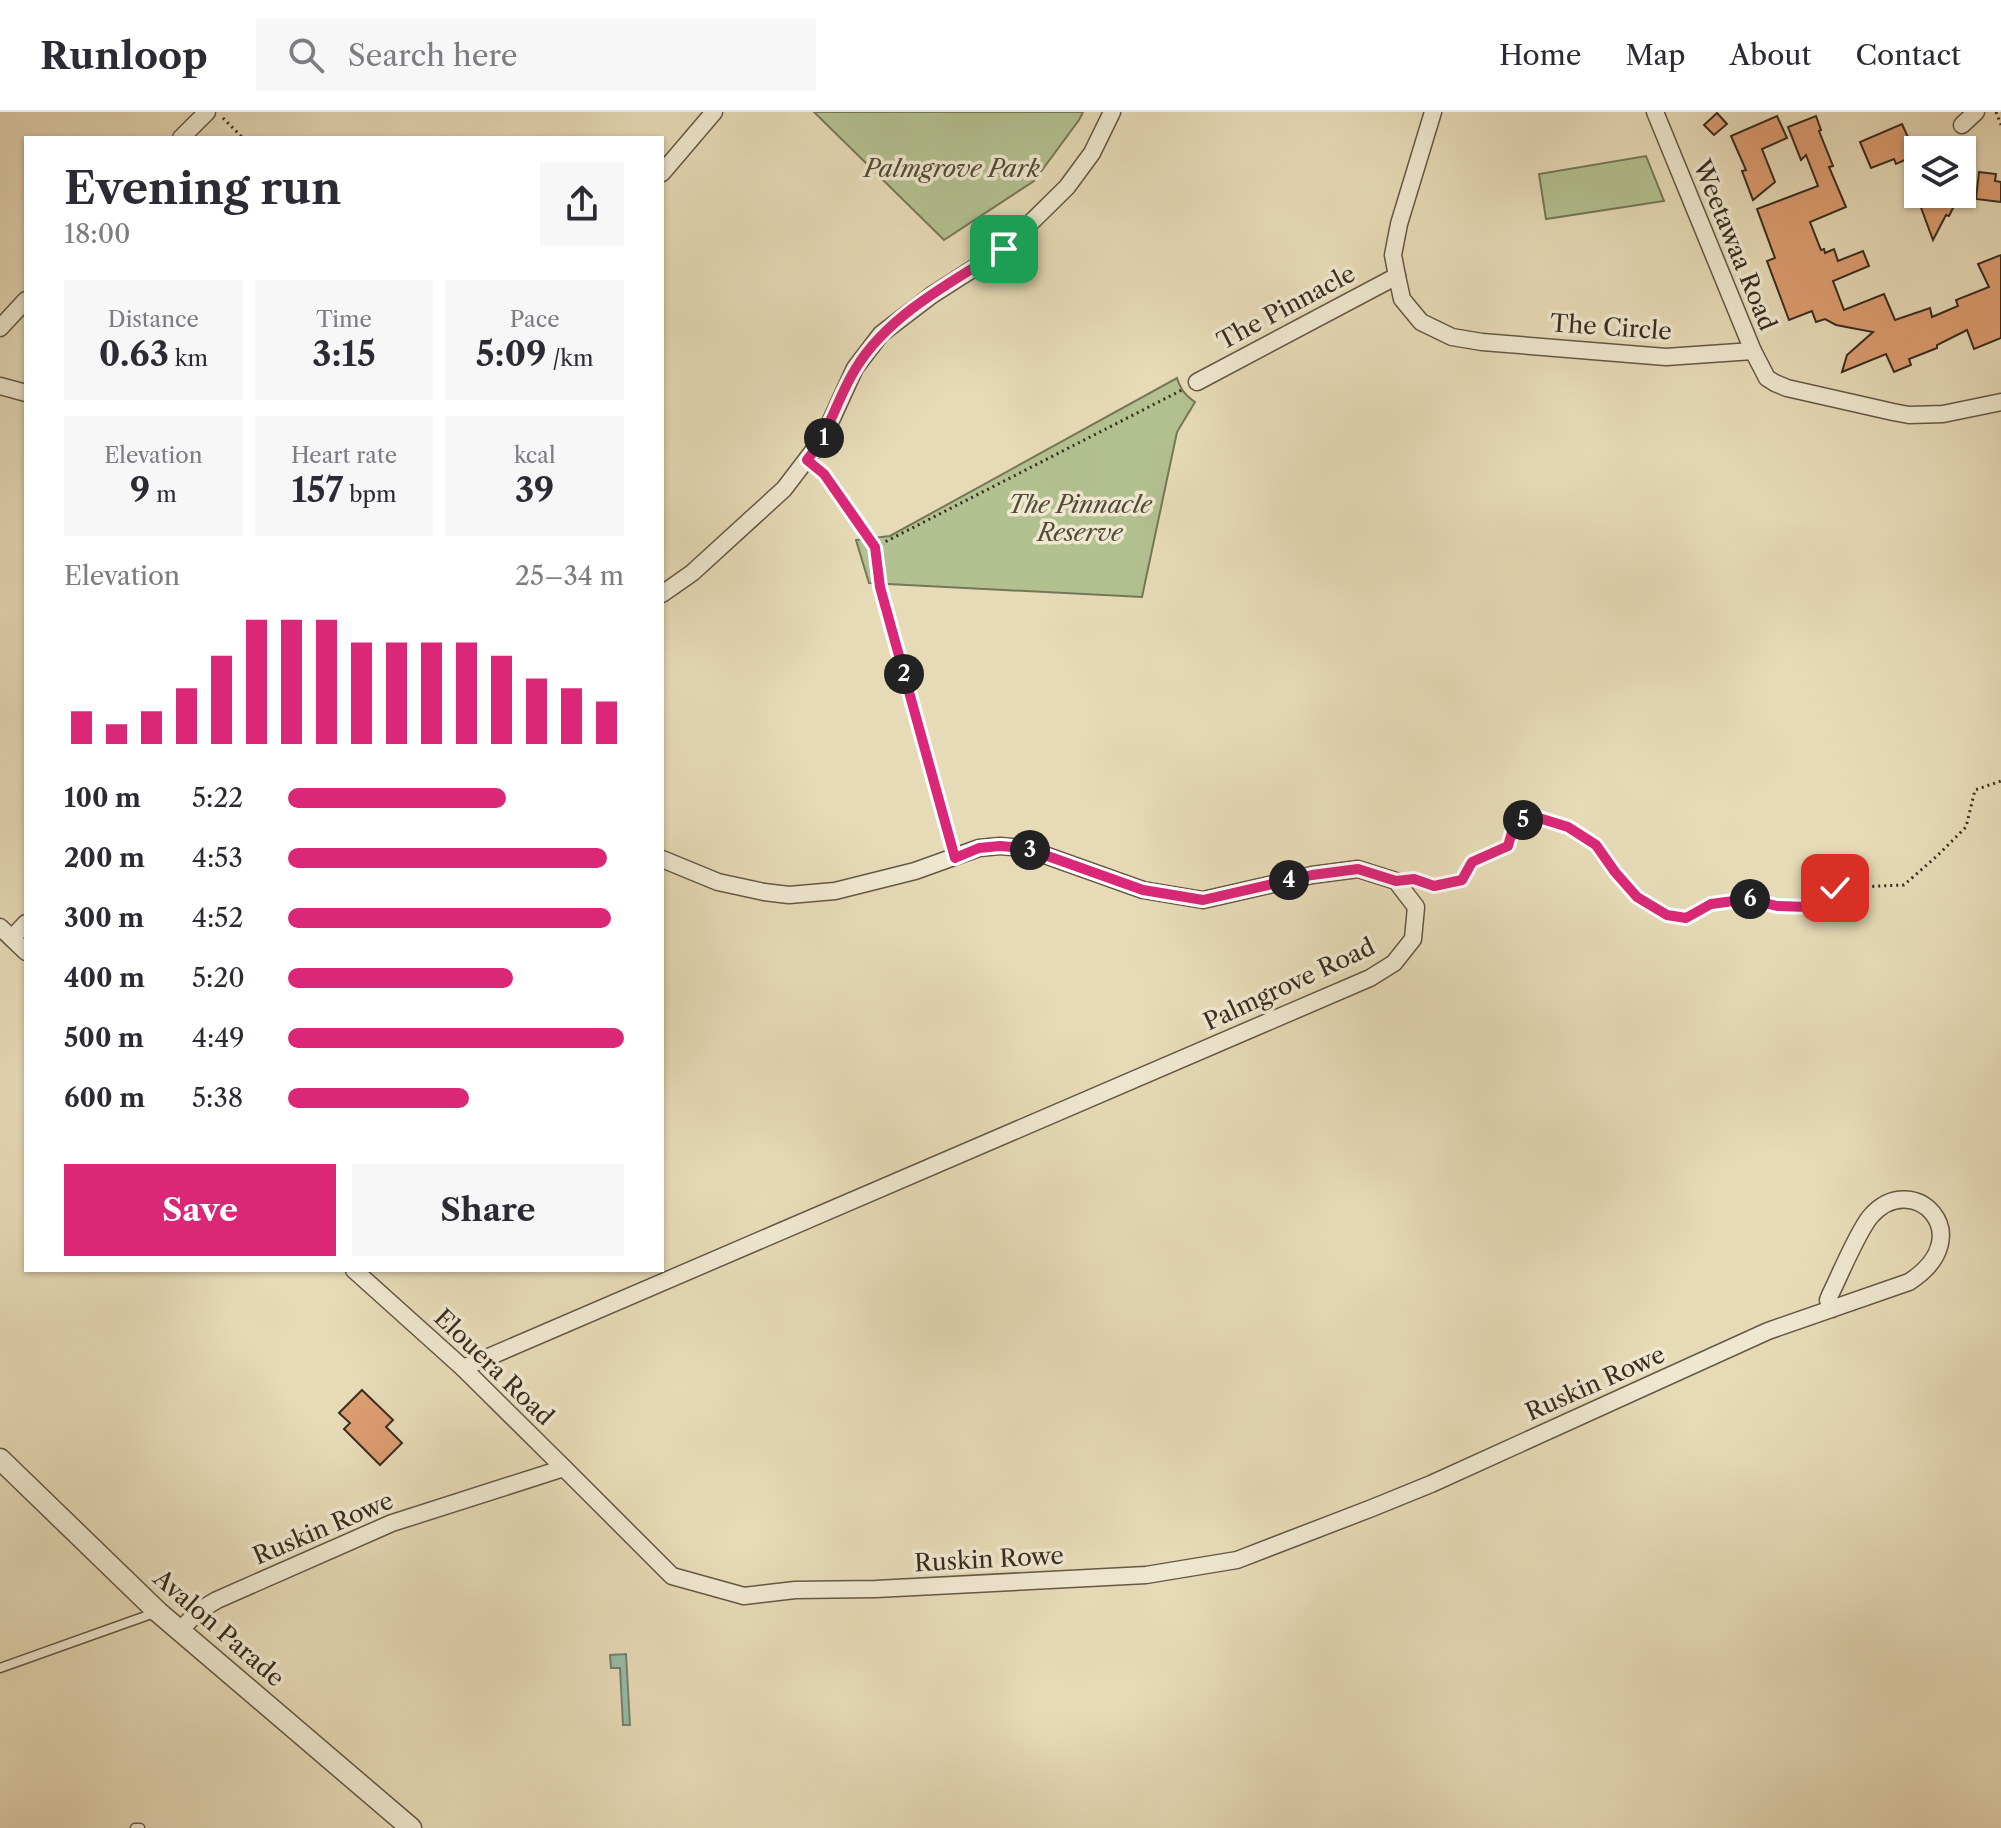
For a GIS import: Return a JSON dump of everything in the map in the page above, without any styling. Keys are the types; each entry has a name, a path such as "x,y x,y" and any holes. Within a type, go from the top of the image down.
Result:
{"street":[{"path":"183,136 207,112"},
{"path":"664,171 714,112"},
{"path":"664,593 692,573 784,489 823,438 855,368 881,334 932,295 1004,249 1067,187 1092,153 1112,112"},
{"name":"The Circle","path":"1433,112 1399,224 1393,255 1402,299 1421,322 1452,337 1482,342 1666,357 1753,351"},
{"name":"Weetawaa Road","path":"1655,112 1753,351"},
{"path":"1962,125 1976,112"},
{"name":"The Pinnacle","path":"1197,382 1397,276"},
{"path":"0,328 24,302"},
{"path":"1753,351 1767,378 1775,383 1893,412 1943,414 2001,402"},
{"path":"0,386 24,392"},
{"path":"664,860 718,882 789,895 835,891 915,871 979,848 1000,846 1025,848 1143,890 1203,900 1312,875 1358,869 1396,881"},
{"name":"Palmgrove Road","path":"463,1368 1370,978 1394,963 1413,939 1416,907 1396,881"},
{"path":"6,932 24,950"},
{"name":"Ruskin Rowe","path":"179,1631 200,1610 217,1600 392,1523 564,1468 672,1576 744,1596 795,1590 876,1589 1146,1575 1237,1560 1445,1478 1768,1331 1832,1309 1909,1282 1928,1269 1936,1255 1941,1235 1934,1212 1924,1204 1897,1201 1871,1216 1830,1295 1828,1300 1832,1309"},
{"name":"Elouera Road","path":"356,1272 463,1368 564,1468"},
{"name":"Avalon Parade","path":"0,1459 179,1631 411,1828"}],"lane":[{"path":"0,1668 158,1612"}],"path":[{"path":"216,112 241,136"},
{"path":"1996,112 2001,125"},
{"path":"875,547 1197,382"},
{"path":"807,460 824,474 875,547 880,587 955,858"},
{"path":"1396,881 1414,879 1434,886 1462,880 1472,862 1508,846 1512,832 1522,820 1539,818 1568,827 1596,845 1637,897 1667,915 1686,918 1711,904 1749,899 1777,906 1808,907 1835,888 1904,885 1966,827 1975,790 2001,781"}],"green space":[{"name":"Palmgrove Park","path":"814,112 1083,112 1034,181 944,240"},
{"path":"1646,156 1664,201 1546,219 1539,174"},
{"name":"The Pinnacle Reserve","path":"1177,378 1184,392 1195,402 1177,432 1142,597 869,583 856,540 890,536"}],"shaded area":[{"path":"626,1654 630,1725 623,1725 620,1668 611,1668 610,1655"}],"building":[{"path":"1717,113 1727,124 1714,135 1704,125"},
{"path":"1777,116 1787,138 1762,149 1775,182 1753,200 1742,171 1746,170 1731,136"},
{"path":"1816,116 1833,166 1829,167 1846,207 1810,222 1825,253 1834,249 1838,261 1863,251 1869,266 1833,281 1844,310 1884,294 1895,320 1930,308 1932,317 1958,306 1956,300 1989,287 1978,264 2001,255 2001,338 1974,349 1967,330 1937,345 1937,348 1909,359 1911,365 1894,372 1886,354 1842,372 1847,355 1873,332 1836,325 1825,319 1816,322 1812,311 1789,320 1767,261 1775,258 1757,209 1818,186 1806,155 1801,160 1788,127"},
{"path":"1902,124 1907,136 1904,136 1904,160 1896,164 1894,159 1871,168 1860,142"},
{"path":"1979,172 1996,174 1995,181 2001,182 2001,202 1976,199"},
{"path":"1921,208 1953,208 1949,216 1946,215 1933,240"},
{"path":"362,1390 393,1420 386,1427 402,1443 380,1465 344,1429 350,1423 339,1413"}],"route":[{"path":"1004,249 932,295 881,334 855,368 823,438 807,460 824,474 875,547 880,587 955,858 979,848 1025,848 1143,890 1203,900 1312,875 1358,869 1396,881 1414,879 1434,886 1462,880 1472,862 1508,846 1512,832 1522,820 1539,818 1568,827 1596,845 1637,897 1667,915 1686,918 1711,904 1749,899 1777,906 1808,907 1835,888"}]}
